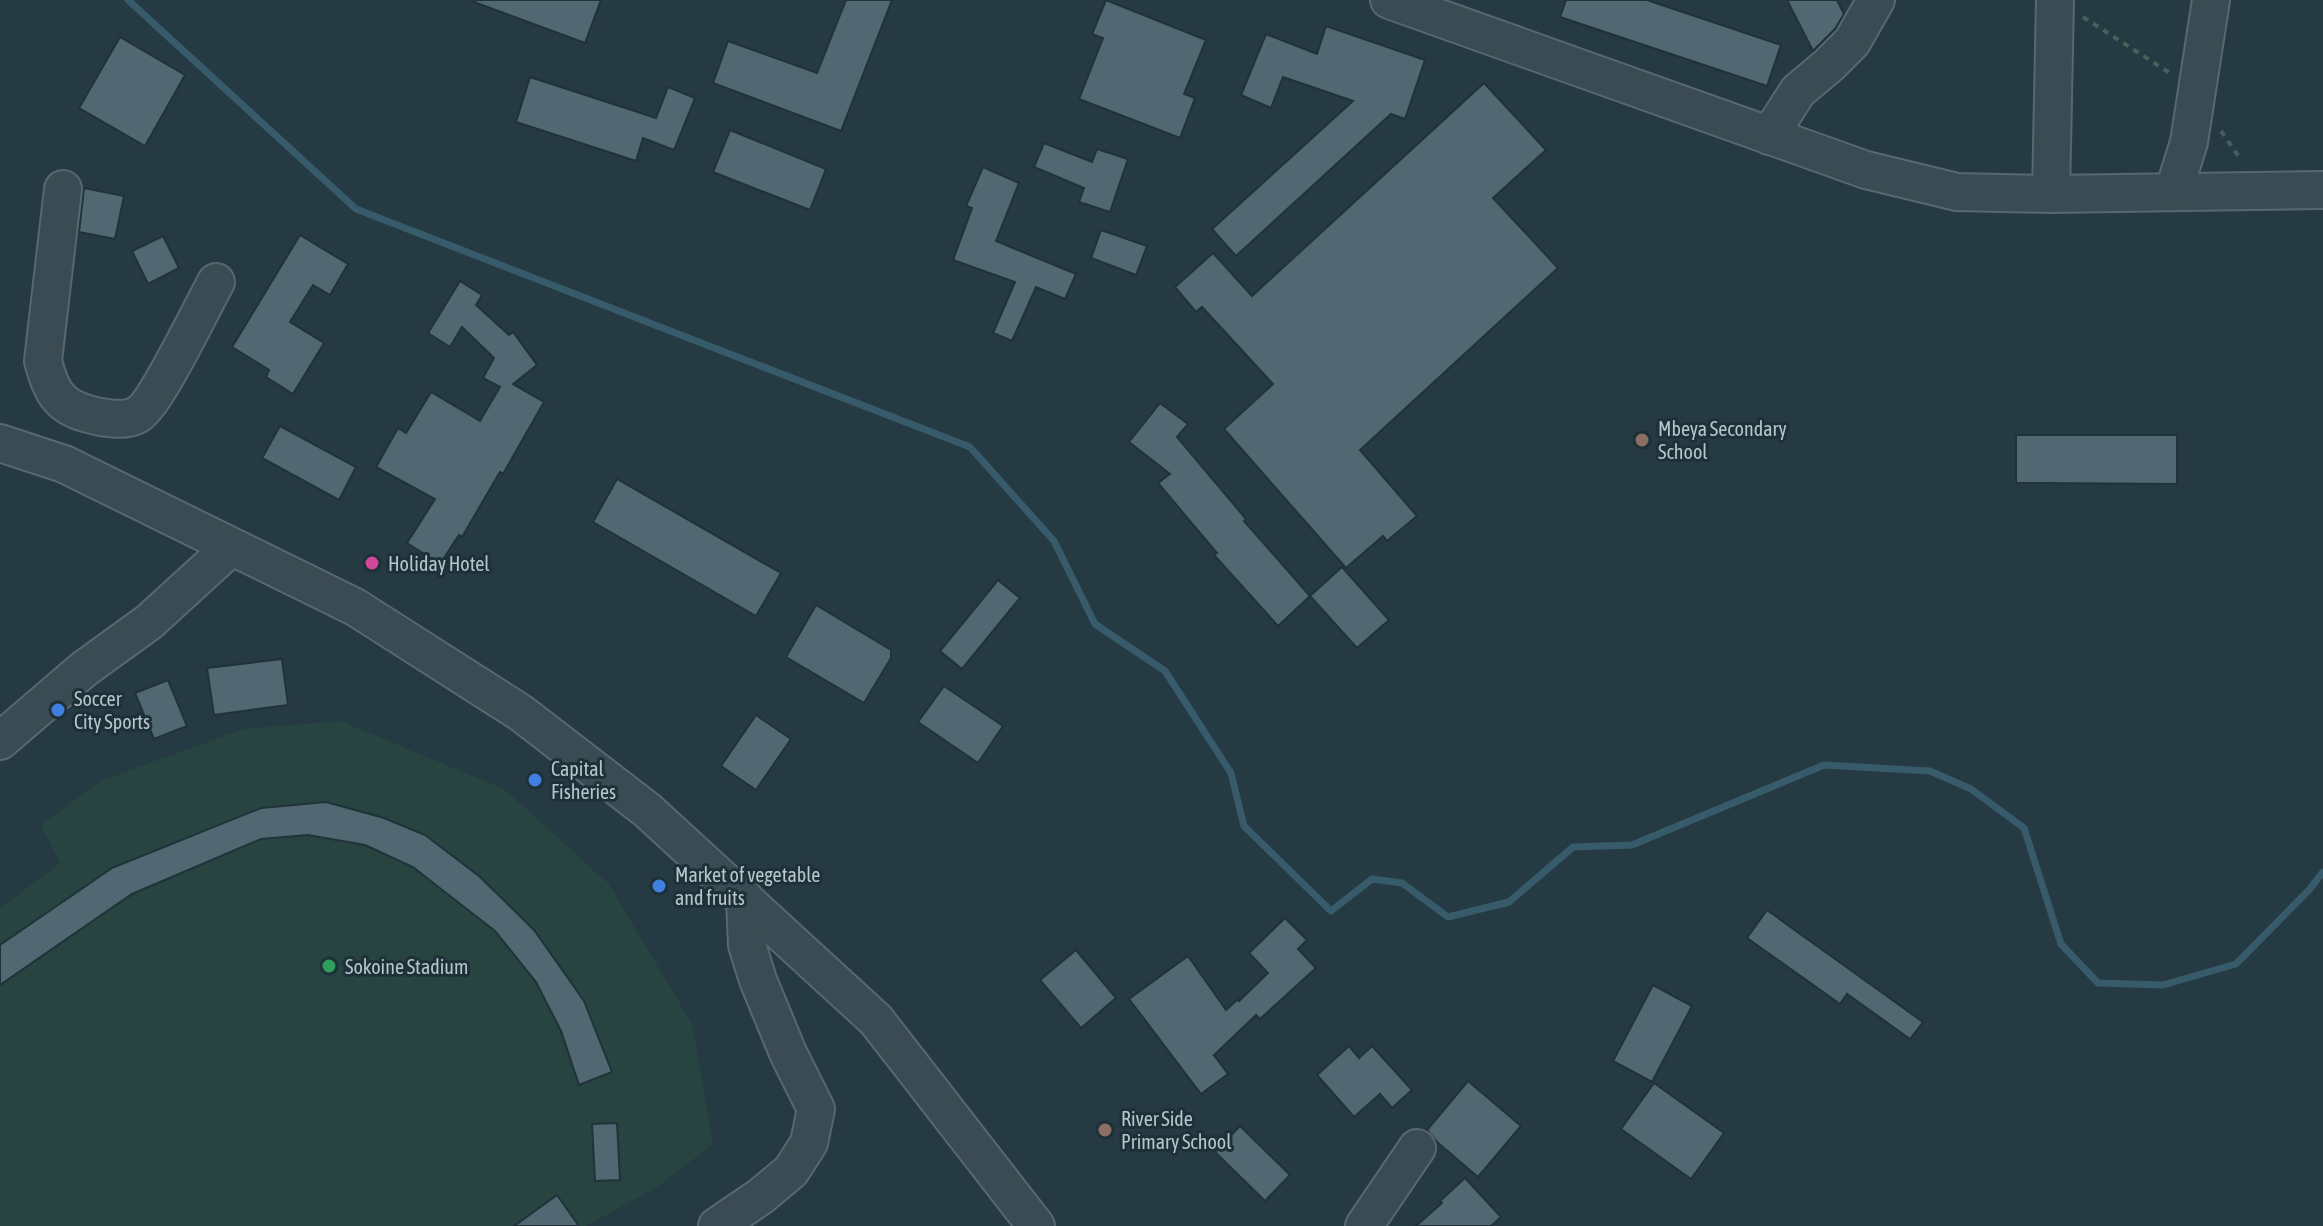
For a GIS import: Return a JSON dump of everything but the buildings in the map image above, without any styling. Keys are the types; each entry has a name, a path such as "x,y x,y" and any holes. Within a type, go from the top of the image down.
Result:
{"street":[{"path":"1389,0 1866,170 1957,192 2051,194 2323,190"},
{"path":"1769,136 1798,91 1852,42 1876,0"},
{"path":"2174,190 2189,142 2211,0"},
{"path":"2051,194 2055,2"},
{"path":"63,189 43,361 50,388 67,405 88,414 122,419 138,415 156,395 216,282"},
{"path":"64,464 88,414"},
{"path":"0,443 64,464 355,607 521,713 647,810 876,1020 1036,1226"},
{"path":"0,741 84,669 149,622 231,547"},
{"path":"717,1226 791,1171 809,1143 816,1109 788,1053 758,980 747,945 745,899"},
{"path":"1364,1226 1417,1148"}],"path":[{"path":"2055,2 2145,55 2197,96 2258,190"}],"green space":[{"name":"Sokoine Stadium","path":"341,721 504,789 609,884 692,1024 713,1144 659,1186 586,1226 0,1226 0,908 60,863 41,825 100,781 243,729"}],"waterway":[{"path":"128,0 356,209 970,447 1054,541 1095,624 1165,671 1231,773 1244,826 1331,911 1372,879 1402,883 1448,917 1509,902 1573,847 1632,845 1824,765 1930,771 1971,789 2024,828 2061,944 2098,983 2163,985 2236,964 2323,872"}],"place":[{"name":"Mbeya Secondary School","path":"1642,440"},
{"name":"Holiday Hotel","path":"372,563"},
{"name":"Soccer City Sports","path":"58,710"},
{"name":"Capital Fisheries","path":"535,780"},
{"name":"Market of vegetable and fruits","path":"659,886"},
{"name":"Sokoine Stadium","path":"329,966"},
{"name":"River Side Primary School","path":"1105,1130"}]}
